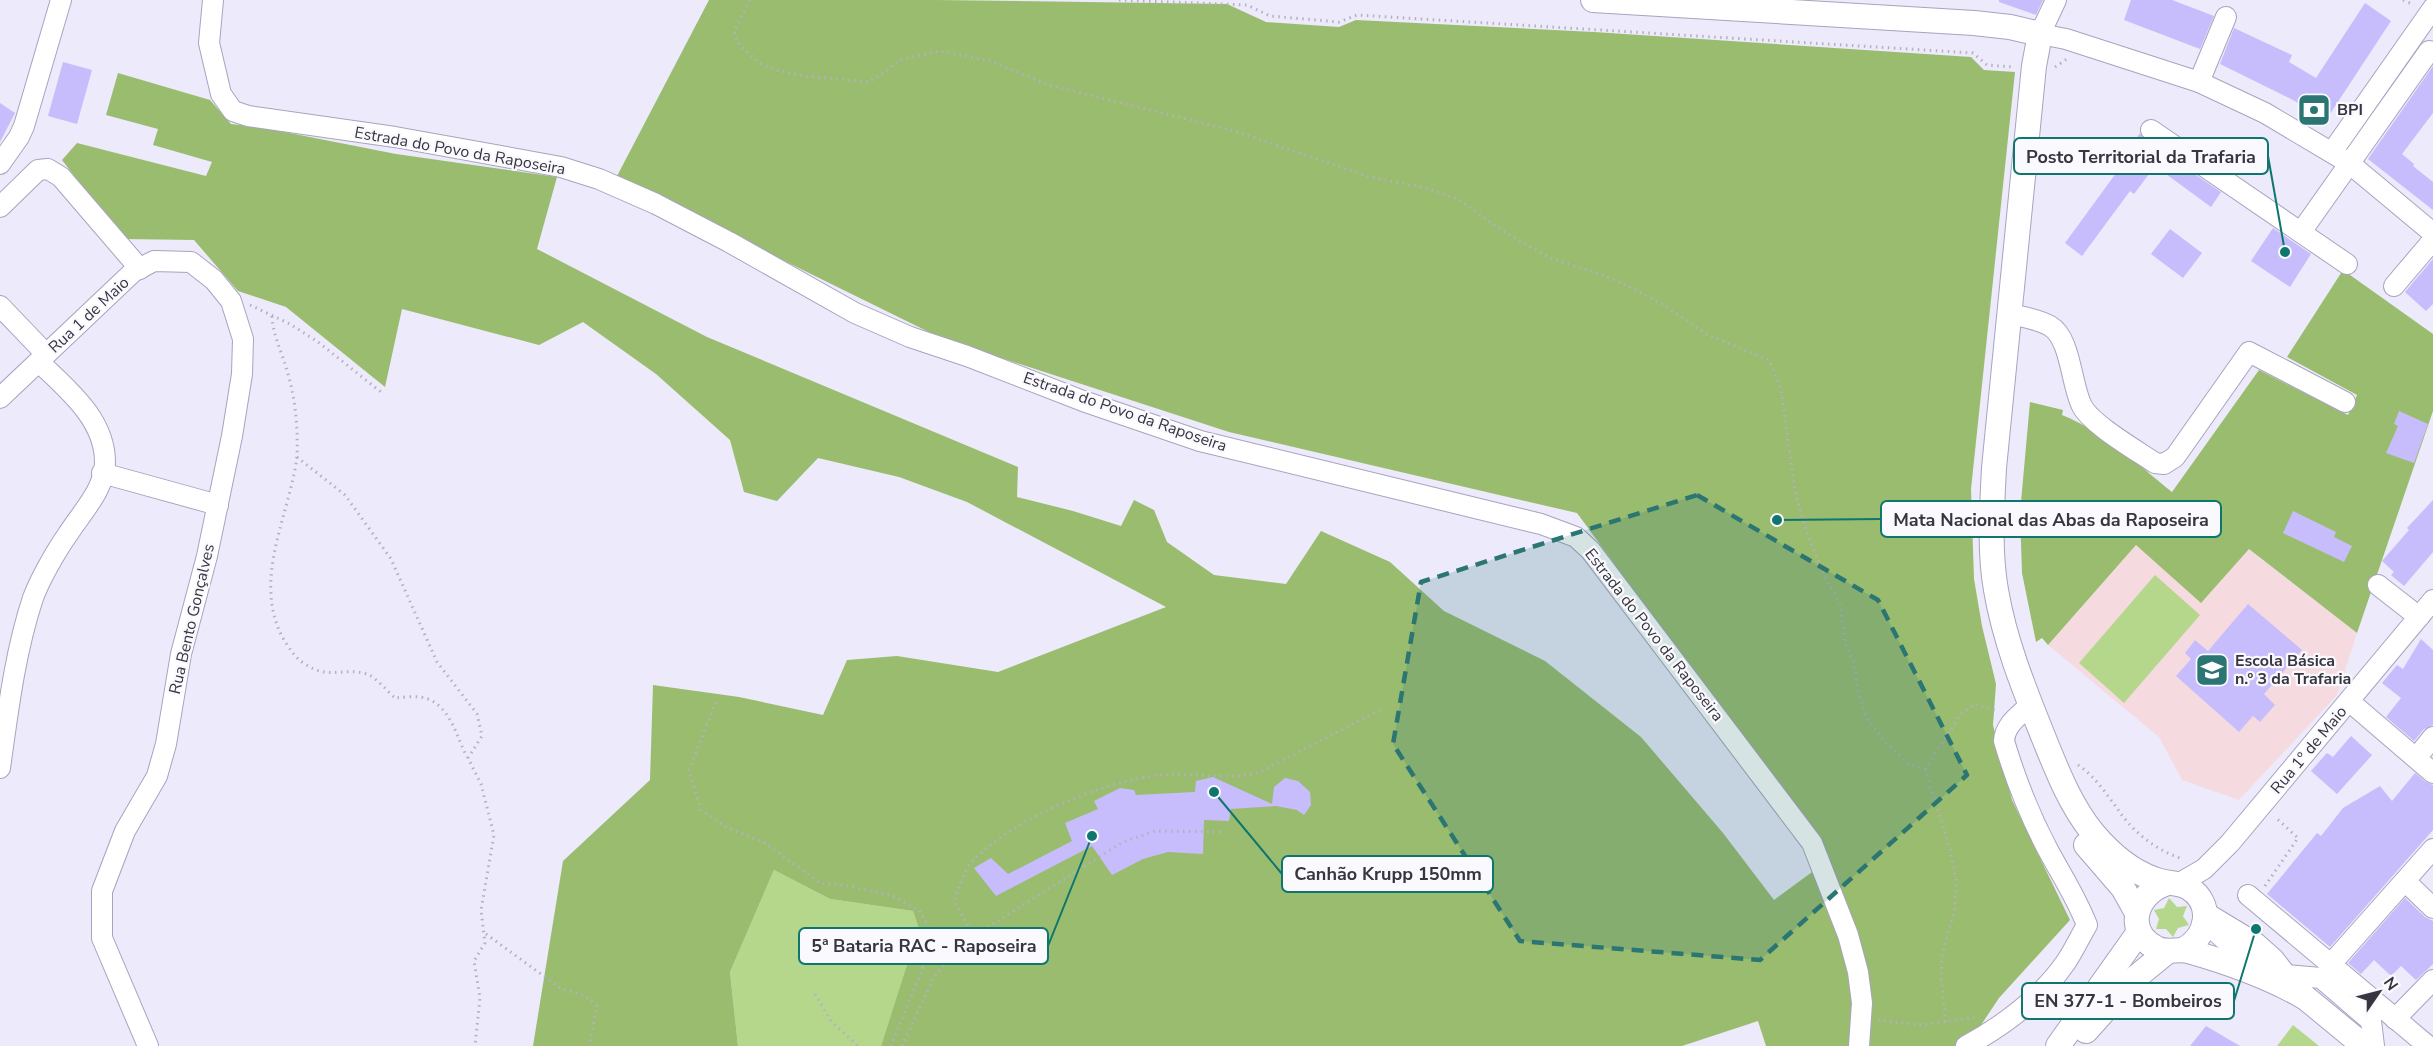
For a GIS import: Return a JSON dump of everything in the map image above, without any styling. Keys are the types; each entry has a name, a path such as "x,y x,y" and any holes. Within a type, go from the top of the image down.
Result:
{"main road":[{"path":"1593,0 1728,4 1974,23 2010,27 2040,34 2034,66 1994,468 1992,527 1995,588 2010,653 2055,765 2077,830 2096,858 2123,888 2149,944 2229,964 2289,988 2304,997"},
{"path":"2055,765 2073,804 2103,844 2136,870 2155,880 2188,888 2204,912 2244,954 2284,980 2364,1046"},
{"path":"2058,1046 2138,922 2139,905 2150,890 2173,884"},
{"path":"2072,1046 2129,983 2176,951 2198,940 2204,912"}],"street":[{"path":"0,164 24,126 61,0"},
{"name":"Estrada do Povo da Raposeira","path":"213,0 209,43 221,94 233,111 248,116 395,137 561,167 599,179 656,204 729,242 855,314 910,337 967,356 1083,401 1200,441 1541,524 1575,537 1591,551 1812,843 1851,944 1858,972 1862,1003 1859,1046"},
{"path":"2056,0 2040,34 2066,39 2199,82 2265,113 2349,163 2433,233"},
{"path":"2332,152 2433,8"},
{"path":"2199,82 2226,17"},
{"path":"2301,232 2431,52 2412,37"},
{"path":"2151,130 2347,264"},
{"path":"0,207 38,170 48,169 61,177 140,269"},
{"path":"2394,286 2433,240"},
{"name":"Rua 1 de Maio","path":"0,398 133,272 154,261 191,262"},
{"name":"Rua Bento Gonçalves","path":"148,1046 102,938 102,891 125,831 157,776 166,744 181,654 207,556 242,374 243,339 231,301 214,280 191,262"},
{"path":"0,306 98,426 105,462 98,490 66,536 34,597 13,678 0,768"},
{"path":"2010,314 2048,324 2057,330 2063,342 2081,405 2090,417 2155,463 2164,464 2175,457 2249,352 2345,402"},
{"path":"102,473 218,505"},
{"path":"2378,585 2419,617"},
{"name":"Rua 1º de Maio","path":"2173,884 2204,869 2230,843 2433,600"},
{"path":"2349,701 2433,773"},
{"path":"1966,1046 2013,1016 2041,990 2066,963 2087,925 2078,901 2048,849 2004,741 2005,732 2010,724 2031,704"},
{"path":"2416,758 2433,737"},
{"name":"Rua 1º de Maio","path":"2204,912 2207,882 2230,843"},
{"path":"2331,964 2433,849"},
{"path":"2405,881 2433,908"},
{"path":"2252,898 2428,1046"},
{"path":"2204,912 2247,936 2266,951 2304,997"},
{"path":"2286,975 2321,978 2371,1021 2374,1046"},
{"path":"2395,1018 2433,980"}],"path":[{"path":"750,0 734,31 737,42 759,63 776,70 804,76 868,82 899,60 940,51 990,61 1049,85 1235,131 1370,177 1422,187 1458,199 1502,230 1552,259 1600,274 1632,288 1667,307 1708,335 1769,360 1781,389 1795,492 1823,572 1840,603 1845,644 1854,662 1857,686 1866,717 1886,743 1910,765 1925,769"},
{"path":"1119,0 1247,5 1270,16 1339,22 1357,15 1973,53 1987,65 2034,66"},
{"path":"231,301 254,306 318,342 381,392"},
{"path":"272,316 272,330 288,372 296,407 297,457 278,531 270,592 278,628 291,652 305,664 325,674 368,675 395,698 430,699 456,728 481,784 494,835 481,910 486,943 474,961 480,998 475,1046"},
{"path":"297,457 345,495 391,558 437,662 477,714 482,736 468,758"},
{"path":"716,702 689,770 701,810 728,828 765,843 820,883 849,886 893,896 918,910 931,932 924,965 891,1046"},
{"path":"1925,769 1961,714 1975,704 1994,709 2010,724"},
{"path":"974,936 954,900 969,865 1000,837 1035,816 1091,791 1159,775 1240,777 1260,772 1380,710"},
{"path":"2078,772 2074,762 2087,771 2120,814 2151,845 2164,853 2187,860"},
{"path":"1925,769 1950,848 1956,880 1955,908 1942,955 1941,977 1946,1022"},
{"path":"2252,898 2298,838 2263,806"},
{"path":"902,1046 934,977 961,944 1123,842 1155,831 1222,832"},
{"path":"486,933 560,988 585,996 597,1006 589,1046"},
{"path":"815,994 831,1021 858,1046"},
{"path":"1861,1018 1923,1025 1982,1016"}],"highlighted area":[{"path":"1697,495 1878,600 1967,775 1760,960 1520,941 1393,744 1421,582"}],"shaded area":[{"name":"Escola Básica n.º 3 da Trafaria","path":"2136,545 2249,549 2357,633 2337,695 2239,800 2182,780 2159,737 2048,645"}],"green space":[{"path":"709,0 1227,4 1266,22 1339,27 1356,20 1594,32 1971,57 1984,70 2015,72 1971,489 1974,579 1982,626 1996,684 1993,725 2012,800 2070,920 1999,998 1967,1046 1766,1046 1758,1021 1682,1046 881,1046 919,928 913,911 830,899 774,870 730,972 738,1046 533,1046 563,861 650,780 653,685 739,697 823,715 847,660 897,656 998,672 1166,607 967,502 899,477 818,458 777,501 744,492 730,440 656,374 583,322 539,345 402,309 385,387 286,307 238,291 194,240 123,239 62,160 77,143 206,176 212,162 153,145 158,129 106,115 118,73 210,100 231,124 259,127 396,154 557,177 537,249 707,337 1018,467 1017,497 1121,526 1134,500 1154,510 1167,542 1214,575 1286,584 1321,531 1390,562 1444,611 1545,661 1641,737 1723,833 1774,900 1823,864 1829,856 1577,513 1229,432 943,339 616,178"},
{"path":"2343,270 2433,334 2433,411 2357,633 2249,549 2201,603 2136,545 2048,645 2042,638 2036,642 2022,573 2020,513 2030,402 2063,410 2062,415 2106,439 2172,492 2259,370 2348,415 2357,395 2287,357"},
{"path":"2155,575 2200,615 2124,703 2079,663"},
{"path":"774,870 830,899 913,911 920,928 881,1046 738,1046 730,972"},
{"path":"2169,898 2177,907 2187,906 2183,916 2189,925 2178,928 2173,937 2166,929 2156,929 2159,919 2154,910 2164,908"},
{"path":"2293,1025 2319,1046 2277,1046"}],"building":[{"path":"1999,0 2043,0 2036,15 1999,2"},
{"path":"2131,0 2172,0 2214,16 2200,49 2124,20"},
{"path":"2365,3 2391,21 2326,120 2293,100 2220,64 2234,28 2292,55 2289,62 2316,78"},
{"path":"63,62 92,70 77,124 48,116"},
{"path":"2433,66 2433,113 2402,154 2433,182 2433,210 2368,159"},
{"path":"0,103 15,113 0,142"},
{"path":"2140,133 2144,140 2221,192 2211,207 2155,166 2134,194 2130,191 2082,256 2065,243 2133,150 2130,148"},
{"path":"2273,228 2311,254 2290,287 2251,261"},
{"path":"2170,229 2202,253 2183,278 2151,254"},
{"path":"2433,259 2433,304 2426,311 2405,292"},
{"path":"2399,411 2428,424 2414,463 2386,453 2398,426 2394,424"},
{"path":"2433,500 2433,552 2404,586 2391,575 2394,572 2382,561 2409,530 2407,528"},
{"path":"2293,511 2336,532 2334,537 2352,546 2344,562 2283,533"},
{"path":"2248,604 2302,650 2264,694 2275,705 2260,722 2253,716 2239,732 2176,676 2191,659 2185,653 2195,640 2208,651"},
{"path":"2421,639 2433,650 2433,725 2424,729 2414,741 2386,717 2401,698 2382,683 2397,665 2403,669"},
{"path":"2351,736 2372,755 2337,794 2311,771 2327,753 2333,757"},
{"path":"2415,773 2433,785 2433,830 2330,947 2267,894 2317,833 2321,836 2343,808 2380,786 2392,801"},
{"path":"1213,777 1272,804 1274,787 1285,778 1298,781 1310,792 1311,805 1304,815 1297,810 1276,806 1231,809 1229,821 1204,820 1203,854 1168,852 1143,859 1112,875 1092,846 996,896 974,868 991,858 1008,874 1072,841 1065,823 1098,809 1094,801 1120,788 1134,790 1136,795 1195,792 1196,781"},
{"path":"2405,898 2425,917 2433,921 2433,964 2416,980 2401,966 2391,976 2374,960 2361,974 2348,963"},
{"path":"2206,1026 2240,1046 2190,1046"}],"place":[{"name":"BPI","path":"2314,110"},
{"name":"Posto Territorial da Trafaria","path":"2285,252"},
{"name":"Mata Nacional das Abas da Raposeira","path":"1777,520"},
{"name":"Escola Básica n.º 3 da Trafaria","path":"2212,670"},
{"name":"Canhão Krupp 150mm","path":"1214,792"},
{"name":"5ª Bataria RAC - Raposeira","path":"1092,836"},
{"name":"EN 377-1 - Bombeiros","path":"2256,929"}]}
